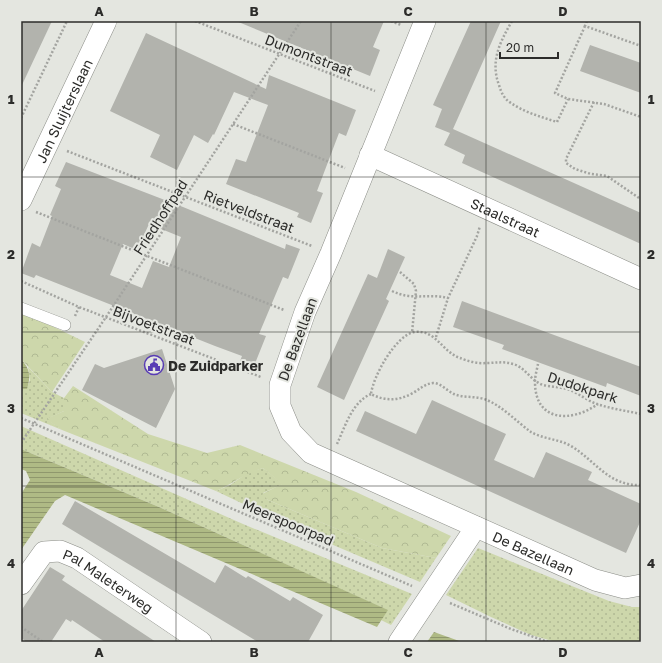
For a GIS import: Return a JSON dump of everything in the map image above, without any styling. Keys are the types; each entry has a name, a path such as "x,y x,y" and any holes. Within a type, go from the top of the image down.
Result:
{"street":[{"name":"Jan Sluijterslaan","path":"28,206 48,143 106,21"},
{"name":"De Bazellaan","path":"425,21 331,254 303,317 280,385 280,406 291,432 311,453 329,462 595,580 625,588 641,585"},
{"name":"Staalstraat","path":"370,155 641,279"},
{"path":"399,642 476,527"},
{"name":"Pal Maleterweg","path":"21,584 44,552 60,551 77,558 201,642"}],"lane":[{"path":"21,308 65,324"}],"path":[{"path":"21,118 67,21"},
{"name":"Dumontstraat","path":"195,21 394,99"},
{"name":"Friedhoffpad","path":"21,443 301,21"},
{"path":"512,21 496,56 495,75 503,95 510,103 557,122 568,99"},
{"path":"587,21 555,93 568,99 604,104 641,117"},
{"path":"585,26 641,46"},
{"path":"594,102 566,159 566,163 575,169 591,174 607,176 639,198 641,197"},
{"path":"232,124 362,175"},
{"name":"Rietveldstraat","path":"48,143 331,254"},
{"path":"28,206 146,256 303,317"},
{"path":"371,394 372,386 391,350 404,336 415,332 425,333 436,337 448,298 477,236 486,208"},
{"path":"400,272 414,284 416,291 412,333"},
{"name":"Bijvoetstraat","path":"21,281 79,307 280,385"},
{"path":"392,292 402,296 440,296 448,298"},
{"name":"Dudokpark","path":"436,337 446,350 458,358 485,363 500,361 515,364 535,381 543,385 555,386 570,390 598,404 641,414"},
{"path":"538,364 535,381 536,392 541,405 547,412 560,417 572,416 593,408 598,404"},
{"path":"329,462 350,417 363,397 371,394 380,399 401,398 411,394 425,385 435,383 444,387 452,394 484,398 494,403 533,433 570,445 607,475 617,481 641,485"},
{"name":"Meerspoorpad","path":"21,418 511,629 548,642"},
{"path":"21,627 44,642"}],"green space":[{"path":"21,311 85,342 52,392 21,359"},
{"path":"28,367 52,392 64,398 64,411 47,419 62,430 21,413 21,389 27,388 30,380"},
{"path":"73,386 148,434 207,453 240,445 356,492 451,536 436,558 382,548 268,500 262,494 282,484 263,468 216,491 62,430 46,419 64,411 64,398"},
{"path":"21,426 243,524 412,594 391,625 381,620 387,610 159,507 21,449"},
{"path":"263,468 283,484 263,493 268,500 382,548 436,558 420,582 305,533 216,491 230,485 249,472"},
{"path":"478,548 609,601 632,607 641,607 641,642 556,642 531,635 446,595"}],"shaded area":[{"path":"21,359 29,373 27,389 21,389"},
{"path":"21,449 159,507 388,610 377,627 65,495 55,501 21,550 21,494 30,480 26,471 21,469"},
{"path":"434,632 462,642 427,642"}],"building":[{"path":"21,21 52,21 21,87"},
{"path":"236,21 384,21 373,47 380,50 370,76"},
{"path":"471,21 501,21 453,129 641,213 641,244 462,163 465,155 444,145 450,133 435,127 442,109 433,105"},
{"path":"146,33 266,89 269,75 356,110 346,136 339,133 317,191 323,193 311,223 297,217 299,213 226,184 236,159 246,162 268,105 234,92 214,135 213,134 208,143 194,135 177,170 150,157 160,135 110,111"},
{"path":"590,45 641,63 641,93 580,71"},
{"path":"66,162 183,207 285,249 286,244 300,249 288,279 283,277 259,334 266,336 254,366 240,361 242,356 36,275 34,278 21,273 32,243 40,247 52,216 50,215 61,189 55,186","holes":["149,224 181,237 169,267 153,261 142,288 110,275 123,244 137,250"]},
{"path":"388,249 405,257 386,299 389,301 344,400 317,387 368,274 377,278"},
{"path":"462,301 641,367 641,396 607,383 606,387 502,349 504,345 453,327"},
{"path":"162,349 175,389 156,428 82,390 95,364 104,368"},
{"path":"432,400 506,434 494,460 534,478 546,452 592,472 588,480 641,504 641,520 626,553 356,431 365,411 416,434"},
{"path":"75,501 215,583 225,565 246,578 248,576 290,601 293,597 323,615 308,642 258,642 62,524"},
{"path":"50,567 65,576 62,580 156,642 105,642 72,620 71,622 66,619 51,642 27,642 21,638 21,611"}],"place":[{"name":"De Zuidparker","path":"154,365"}]}
